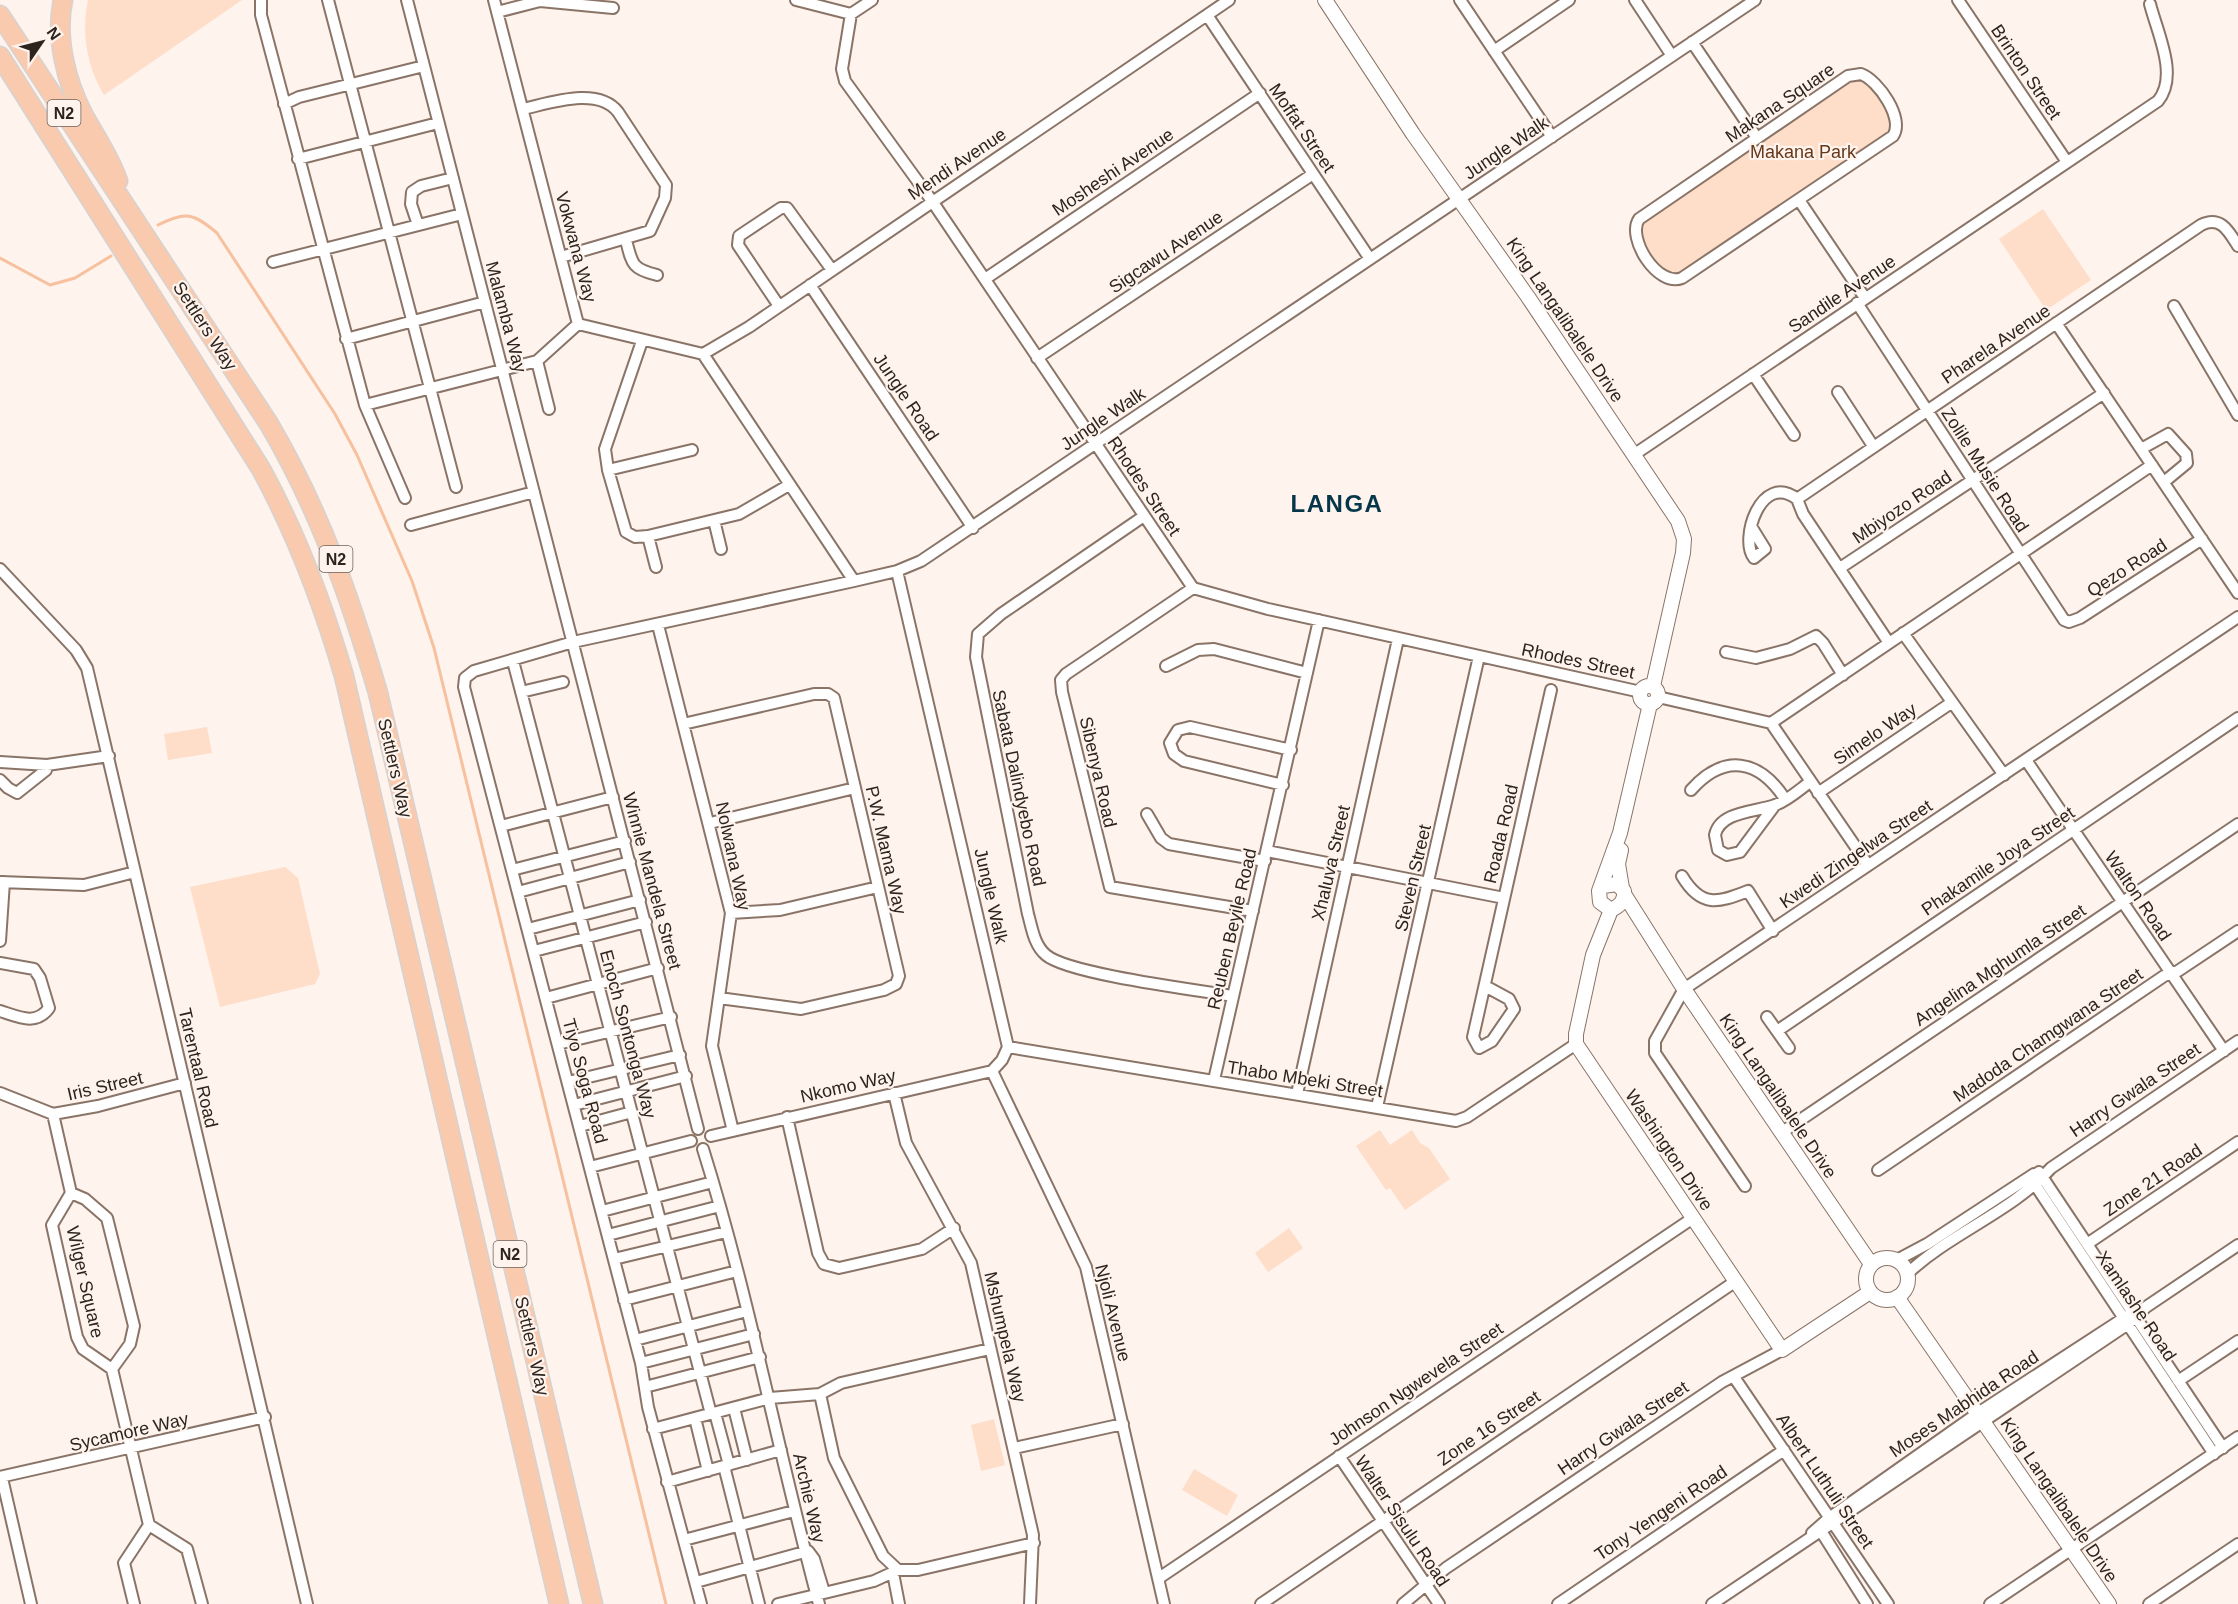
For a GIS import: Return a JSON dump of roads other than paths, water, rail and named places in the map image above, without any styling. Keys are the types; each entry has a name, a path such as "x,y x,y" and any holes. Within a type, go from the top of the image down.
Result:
{"highway":[{"path":"63,0 62,42 69,78 82,111 115,172 124,206"},
{"name":"Settlers Way","path":"0,15 124,206 156,251 293,465 336,560 378,693 593,1604"},
{"name":"Settlers Way","path":"0,56 267,479 309,569 344,676 559,1604"}],"street":[{"path":"261,0 261,15 365,405 405,498"},
{"path":"328,0 456,487"},
{"name":"Malamba Way","path":"407,0 573,642"},
{"name":"Vokwana Way","path":"494,0 578,324 703,354"},
{"path":"796,0 851,14 872,0"},
{"name":"Mendi Avenue","path":"703,354 779,306 1229,0"},
{"name":"King Langalibalele Drive","path":"1325,0 1413,134 1460,199 1674,513 1684,539 1620,833 1603,886 1599,891 1609,907 1630,918 1656,948 1871,1264"},
{"path":"1460,0 1552,137"},
{"path":"1494,51 1569,0"},
{"path":"1635,0 1672,56"},
{"name":"Jungle Walk","path":"1008,1047 897,571 921,561 973,528 1755,0"},
{"name":"Brinton Street","path":"1958,0 2067,162"},
{"path":"497,12 540,1 613,8"},
{"name":"Sandile Avenue","path":"1635,454 2153,105 2166,90 2168,74 2149,1"},
{"name":"Rhodes Street","path":"851,14 842,69 845,81 932,201 1193,588 1398,639 1771,723"},
{"name":"Moffat Street","path":"1207,15 1370,260"},
{"path":"1692,42 1757,138"},
{"path":"284,104 299,97 350,83 424,66"},
{"name":"Makana Square","path":"1852,75 1870,78 1897,118 1898,128 1893,136 1798,200 1678,280 1669,280 1661,276 1643,251 1634,233 1639,219 1852,75"},
{"name":"Mosheshi Avenue","path":"985,279 1260,93"},
{"path":"523,109 577,99 599,100 613,106 666,186 665,198 653,227 645,234 561,257"},
{"path":"298,159 438,123"},
{"name":"Sigcawu Avenue","path":"1038,358 1313,174"},
{"path":"418,225 411,199 414,189 453,178"},
{"name":"Zolile Musie Road","path":"1798,200 1926,410 2060,617 2069,622"},
{"path":"779,306 738,244 741,234 761,220 781,207 787,208 832,270"},
{"path":"273,262 462,214"},
{"name":"Pharela Avenue","path":"1797,499 2195,229 2215,220 2224,226 2238,246"},
{"path":"626,240 634,266 657,275"},
{"name":"Jungle Road","path":"810,285 973,528"},
{"path":"346,339 485,302"},
{"path":"2174,306 2238,415"},
{"path":"2056,323 2238,593"},
{"path":"365,405 537,362 578,324"},
{"path":"642,341 607,442 608,470 626,532 635,537 648,536 746,512 789,485"},
{"path":"703,354 854,581"},
{"path":"537,362 549,409"},
{"path":"1754,374 1794,435"},
{"path":"1838,392 1873,446"},
{"name":"Mbiyozo Road","path":"1840,568 2104,393"},
{"path":"2141,449 2168,434 2186,454 2187,464 2164,482"},
{"path":"608,470 692,450"},
{"path":"1868,865 1771,723 2152,465"},
{"path":"1752,528 1756,510 1765,499 1784,490 1797,499 1803,514 1889,643"},
{"path":"411,525 534,492"},
{"name":"Sabata Dalindyebo Road","path":"1144,516 1001,614 978,634 976,657 1028,914 1042,952 1067,966 1233,996"},
{"path":"714,520 721,549"},
{"path":"648,536 656,567"},
{"name":"Qezo Road","path":"2069,622 2080,618 2202,539"},
{"name":"Tarentaal Road","path":"0,569 82,658 87,668 265,1417 307,1604"},
{"path":"573,642 897,571"},
{"name":"Sibenya Road","path":"1193,588 1066,674 1061,680 1062,692 1110,887 1253,911"},
{"name":"Kwedi Zingelwa Street","path":"1745,1186 1655,1053 1655,1041 1684,989 2238,616"},
{"name":"Reuben Beyile Road","path":"1214,1080 1319,620"},
{"name":"Nolwana Way","path":"658,625 731,913 713,1031 713,1054 733,1131"},
{"path":"1903,633 2004,775"},
{"path":"1726,652 1749,657 1763,657 1816,636 1843,675"},
{"name":"Xhaluva Street","path":"1296,1094 1398,639"},
{"name":"Tiyo Soga Road","path":"573,642 513,662 469,673 464,682 641,1363 653,1429 701,1604"},
{"name":"Winnie Mandela Street","path":"573,642 698,1129"},
{"path":"1166,666 1198,650 1214,649 1307,673"},
{"name":"Steven Street","path":"1377,1107 1479,656"},
{"name":"Enoch Sontonga Way","path":"513,662 677,1286 727,1466 759,1604"},
{"path":"521,693 563,682"},
{"name":"Roada Road","path":"1485,986 1509,999 1514,1009 1492,1041 1479,1048 1473,1037 1551,690"},
{"name":"P.W. Mama Way","path":"683,724 814,694 828,694 835,702 899,976 894,986 801,1009 718,998"},
{"name":"Simelo Way","path":"1818,793 1952,704"},
{"name":"Phakamile Joya Street","path":"1777,1031 2238,718"},
{"path":"1283,785 1184,761 1174,754 1170,742 1178,730 1190,727 1291,750"},
{"path":"0,762 47,765 109,756"},
{"name":"Walton Road","path":"2026,760 2224,1051"},
{"path":"0,780 8,789 17,793 46,770 47,765"},
{"path":"1691,790 1712,771 1738,765 1750,767 1767,776 1785,799"},
{"path":"1775,805 1740,852 1727,855 1718,850 1715,835 1721,823 1748,812 1775,805 1810,783"},
{"path":"710,823 855,788"},
{"path":"501,826 614,797"},
{"path":"1147,814 1159,835 1168,844 1346,867 1504,897"},
{"name":"Angelina Mghumla Street","path":"1781,1133 2238,824"},
{"name":"King Langalibalele Drive","path":"1620,833 1623,842 1618,864 1623,891 1642,920 1656,948"},
{"path":"512,870 625,841"},
{"path":"518,892 630,862"},
{"path":"0,941 2,882 84,885 135,872"},
{"path":"1682,876 1695,894 1708,900 1725,900 1748,891 1773,930"},
{"path":"1576,1044 1576,1034 1593,955 1592,944 1609,907 1623,891 1613,884 1603,886"},
{"path":"731,913 780,910 878,887"},
{"path":"528,929 640,900"},
{"path":"534,951 646,922"},
{"name":"Madoda Chamgwana Street","path":"1878,1170 2238,931"},
{"path":"0,963 34,969 40,978 49,1008 42,1018 34,1020 1,1015"},
{"path":"546,998 658,968"},
{"path":"558,1044 671,1017"},
{"path":"1767,1017 1789,1048"},
{"name":"Harry Gwala Street","path":"1897,1260 1928,1244 2036,1178 2238,1041"},
{"name":"Thabo Mbeki Street","path":"1008,1047 1449,1120 1461,1120 1576,1044"},
{"name":"Washington Drive","path":"1576,1044 1782,1350"},
{"path":"992,1071 999,1064 1008,1047"},
{"path":"568,1082 680,1055"},
{"name":"Nkomo Way","path":"711,1136 992,1071"},
{"name":"Njoli Avenue","path":"992,1071 1086,1267 1164,1604"},
{"path":"574,1105 686,1076"},
{"name":"Iris Street","path":"0,1093 53,1114 86,1109 185,1083"},
{"name":"Mshumpela Way","path":"894,1093 906,1143 971,1263 1034,1543 1030,1604"},
{"path":"580,1126 632,1112"},
{"path":"53,1114 71,1193"},
{"path":"787,1117 818,1253 824,1264 839,1268 922,1248 954,1228"},
{"path":"698,1129 707,1131 711,1136 709,1146 703,1149 696,1148 691,1141 693,1133 698,1129"},
{"path":"590,1167 691,1141"},
{"name":"Zone 21 Road","path":"2087,1244 2238,1142"},
{"path":"703,1149 770,1398"},
{"name":"Harry Gwala Street","path":"1907,1274 2036,1178"},
{"name":"Xamlashe Road","path":"2036,1178 2087,1244 2130,1318 2178,1381 2218,1451"},
{"name":"Xamlashe Road","path":"2036,1178 2218,1451"},
{"path":"602,1211 713,1182"},
{"name":"Wilger Square","path":"71,1193 85,1199 107,1218 134,1326 130,1344 112,1369 83,1349 77,1337 52,1225 71,1193"},
{"path":"608,1235 720,1206"},
{"name":"Johnson Ngwevela Street","path":"1159,1578 1693,1218"},
{"path":"614,1259 726,1232"},
{"name":"Moses Mabhida Road","path":"1712,1604 1981,1417 2238,1245"},
{"path":"1886,1257 1897,1260 1907,1274 1907,1285 1897,1297 1883,1300 1870,1292 1865,1278 1871,1264 1886,1257"},
{"path":"624,1300 737,1271"},
{"name":"Zone 16 Street","path":"1262,1604 1736,1281"},
{"name":"Harry Gwala Street","path":"1403,1604 1446,1568 1722,1382 1782,1350 1870,1292"},
{"name":"King Langalibalele Drive","path":"1897,1297 2109,1604"},
{"path":"635,1340 747,1311"},
{"path":"641,1363 754,1334"},
{"path":"2178,1381 2238,1341"},
{"path":"653,1429 770,1398 820,1394 841,1383 990,1349"},
{"path":"645,1387 760,1357"},
{"path":"112,1369 149,1525 188,1549 201,1604"},
{"name":"Albert Luthuli Street","path":"1734,1377 1888,1604"},
{"path":"820,1394 834,1458 884,1556 895,1572 899,1604"},
{"name":"Archie Way","path":"770,1398 794,1511 820,1597"},
{"path":"734,1408 747,1460"},
{"name":"Sycamore Way","path":"1,1478 265,1417"},
{"path":"695,1418 708,1471"},
{"path":"1014,1448 1123,1424"},
{"path":"1990,1604 2238,1437"},
{"path":"667,1482 781,1450"},
{"name":"Tony Yengeni Road","path":"1558,1604 1784,1450"},
{"name":"Walter Sisulu Road","path":"1339,1456 1438,1604"},
{"path":"1,1478 28,1603"},
{"path":"684,1540 794,1511"},
{"path":"134,1604 124,1563 149,1525"},
{"name":"Albert Luthuli Street","path":"1820,1530 1863,1602"},
{"path":"778,1604 820,1597 895,1572 918,1570 1034,1543"},
{"path":"2149,1604 2238,1544"},
{"path":"696,1582 805,1551"}],"waterway":[{"path":"158,225 189,216 202,221 217,233 335,414 357,455 412,581 434,648 666,1604"},
{"path":"0,258 50,285 75,278 111,256"}],"district":[{"name":"LANGA","path":"1337,503"}],"park label":[{"name":"Makana Park","path":"1803,152"}]}
